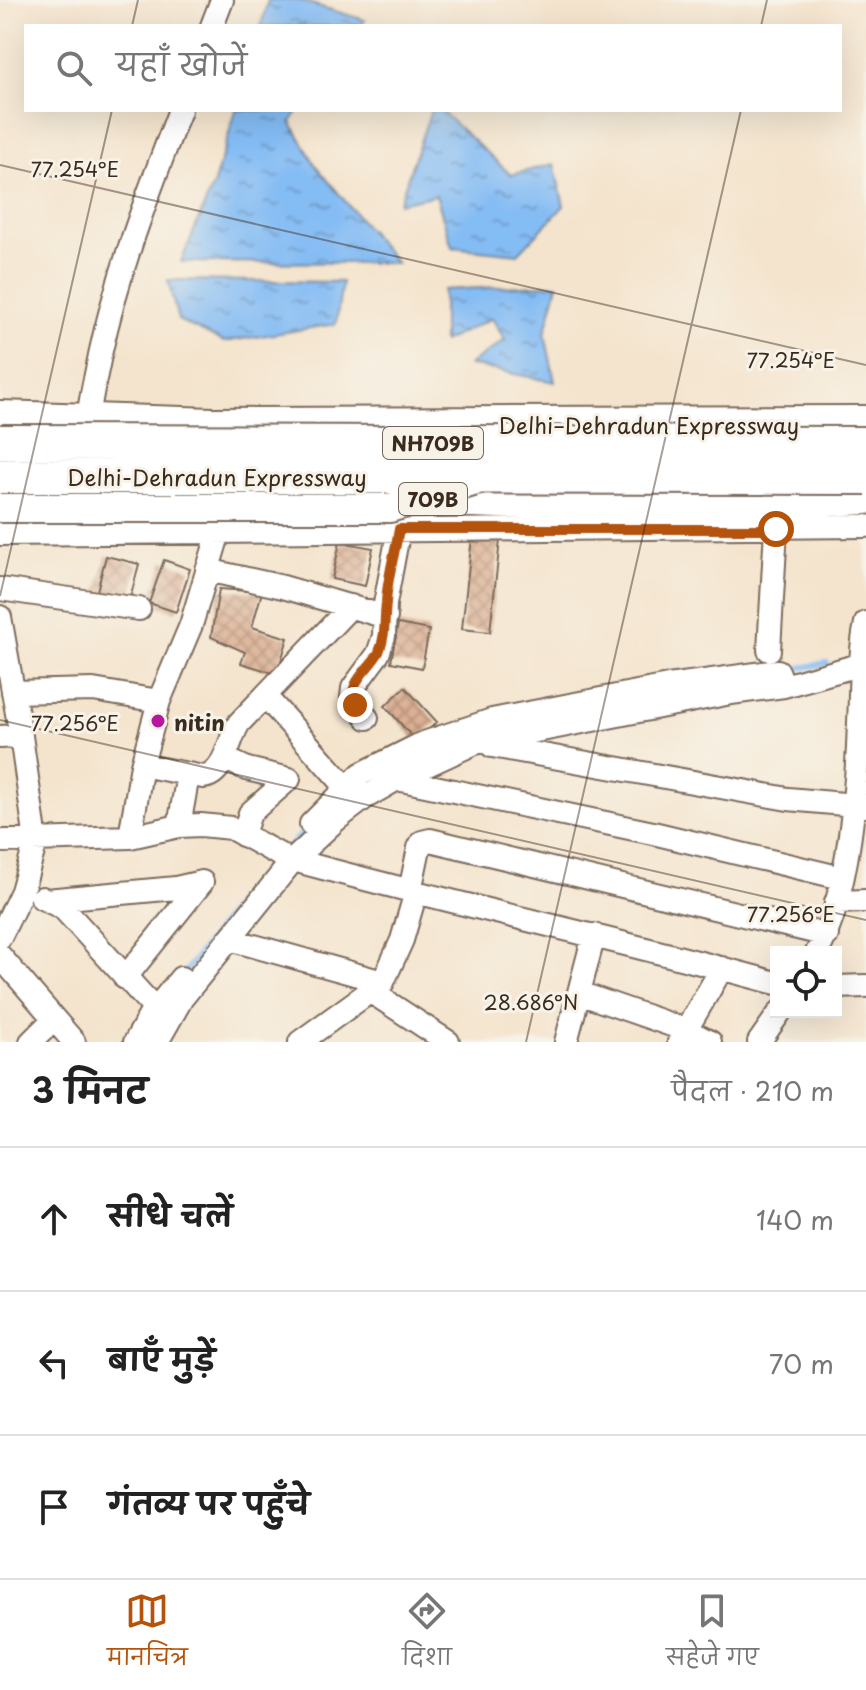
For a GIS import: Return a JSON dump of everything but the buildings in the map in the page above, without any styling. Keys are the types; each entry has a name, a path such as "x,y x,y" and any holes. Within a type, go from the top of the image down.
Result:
{"highway":[{"name":"Delhi–Dehradun Expressway","path":"0,418 213,425 866,423"},
{"name":"Delhi-Dehradun Expressway","path":"0,442 866,444"},
{"name":"Delhi-Dehradun Expressway","path":"0,476 866,477"},
{"name":"709B","path":"0,494 390,497 661,507 866,497"}],"main road":[{"path":"0,508 390,508 493,476"}],"street":[{"path":"213,24 222,0"},
{"path":"94,495 88,421 111,304 140,215 179,112"},
{"path":"0,534 866,526"},
{"path":"367,718 352,698 353,688 378,654 384,636 385,604 399,529"},
{"path":"776,529 778,672"},
{"path":"130,837 142,765 159,701 181,653 219,532"},
{"path":"207,570 283,587 386,617"},
{"path":"0,589 139,609"},
{"path":"142,765 188,775 212,776 224,758 239,723 351,606"},
{"path":"0,617 13,692 10,736 36,841 22,891 0,937"},
{"path":"300,1042 331,1033 376,987 402,940 422,842 430,840 822,943 836,902 860,806 866,623"},
{"path":"160,1025 285,856 313,822 361,774 421,744 731,693 778,672 863,657"},
{"path":"13,692 93,690 159,701"},
{"path":"265,696 340,780"},
{"path":"135,1042 160,1025 182,998 229,939 285,856 366,797 472,735 788,799 860,806"},
{"path":"224,758 247,769 289,779 250,813 243,835"},
{"path":"179,826 188,775"},
{"path":"397,779 653,833 842,878"},
{"path":"0,841 130,837 179,826 231,828 285,856 770,981"},
{"path":"46,900 176,888 202,882 125,978"},
{"path":"22,891 63,908 125,978 160,1025"},
{"path":"836,902 866,901"},
{"path":"566,1042 594,935"},
{"path":"229,939 376,987 448,1042"},
{"path":"0,956 74,1042"},
{"path":"683,1036 722,968"},
{"path":"842,987 866,986"},
{"path":"579,993 683,1036 710,1042"},
{"path":"759,1042 776,1018"},
{"path":"31,1042 54,1019"}],"water":[{"path":"268,0 298,0 365,20 362,24 262,24"},
{"path":"235,112 298,112 291,122 316,166 396,263 181,262 214,183"},
{"path":"430,112 442,112 511,175 554,164 564,206 518,254 452,247 436,195 399,203"},
{"path":"168,280 342,282 336,324 224,342 178,320"},
{"path":"558,284 545,334 555,382 469,365 505,340 492,318 443,342 443,290"}],"waterway":[{"path":"783,671 827,663"},
{"path":"288,849 307,828"},
{"path":"184,973 241,899"}],"place":[{"name":"nitin","path":"158,721"}],"route":[{"path":"355,705 353,688 378,654 384,636 385,604 399,529 776,529"}]}
